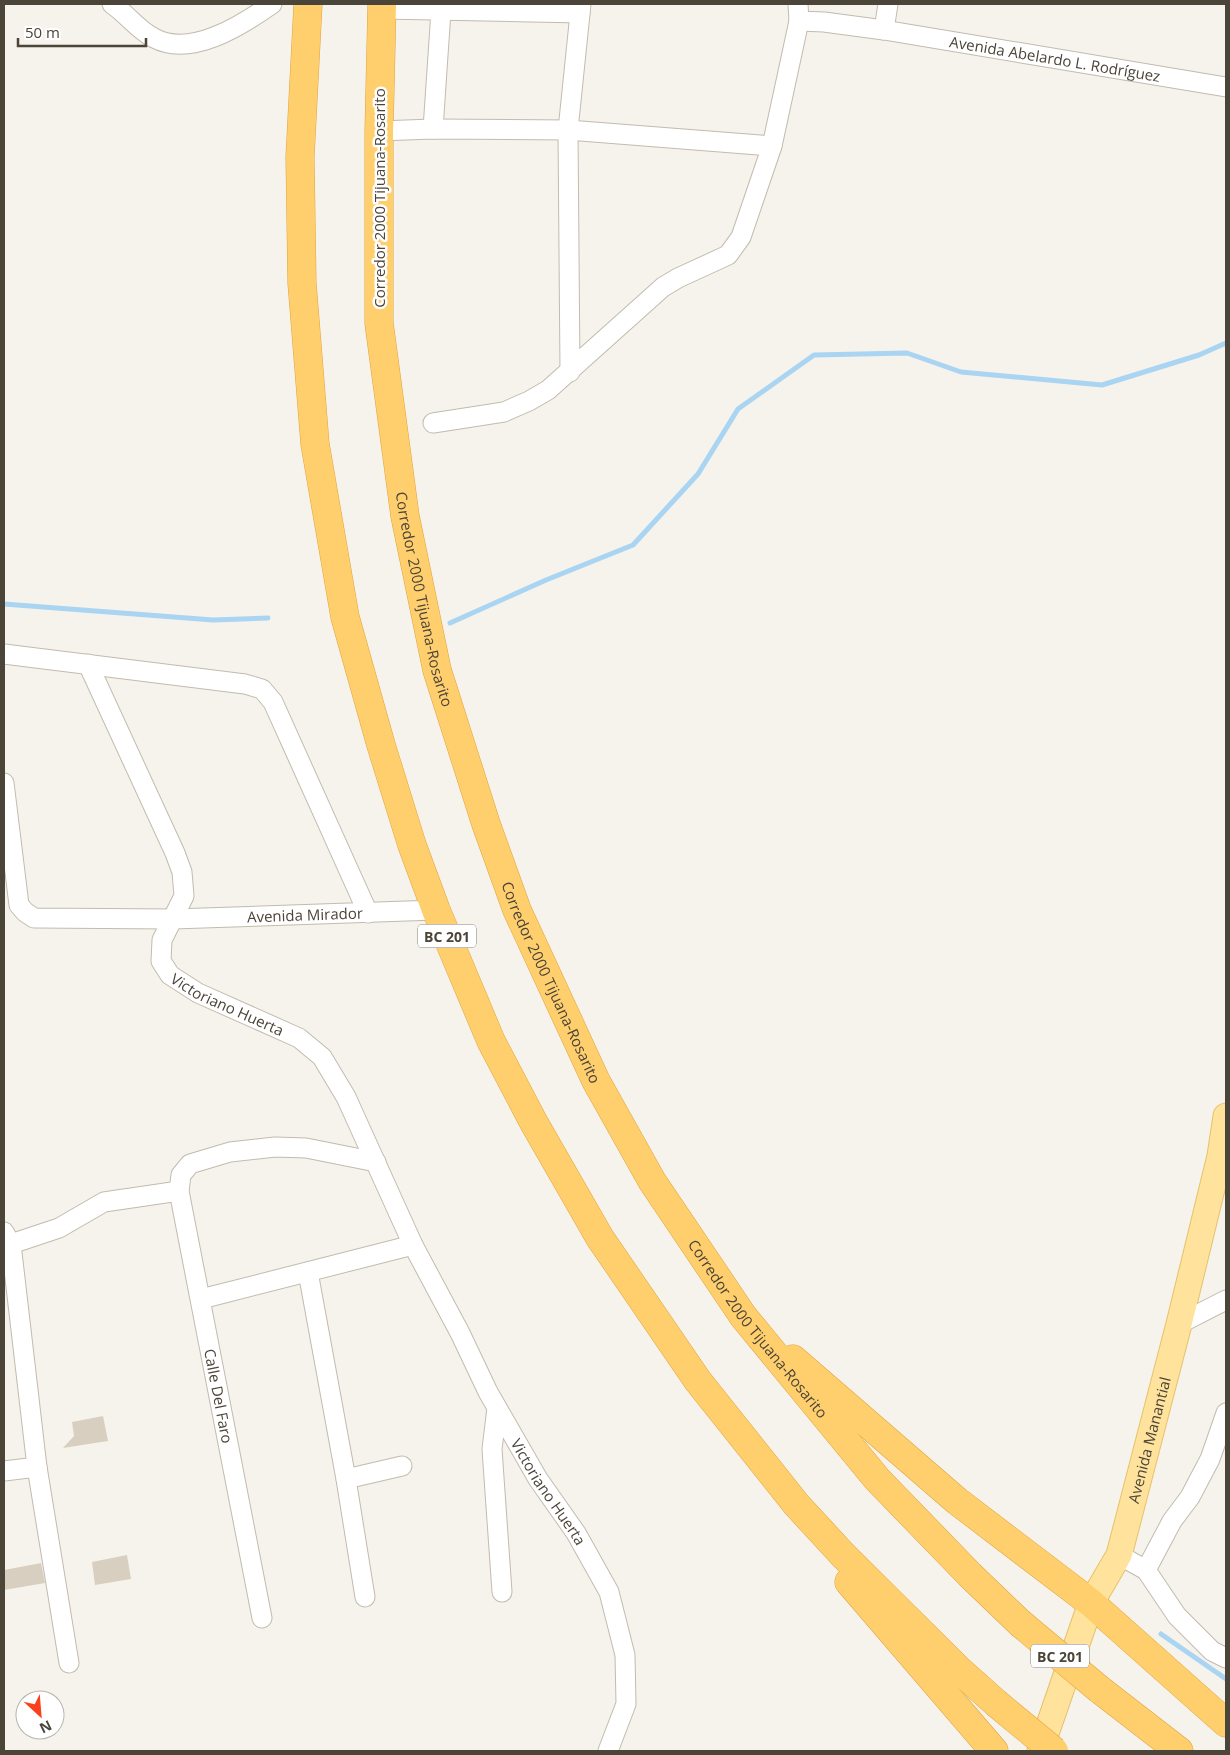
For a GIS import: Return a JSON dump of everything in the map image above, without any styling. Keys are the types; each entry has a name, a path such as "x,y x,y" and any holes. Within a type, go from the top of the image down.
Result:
{"highway":[{"name":"BC 201","path":"308,4 300,156 302,284 315,444 345,617 412,845 436,910 490,1041 534,1123 600,1238 698,1381 796,1504 857,1568 958,1669 1054,1751"},
{"name":"Corredor 2000 Tijuana-Rosarito","path":"382,7 379,131 379,323 405,516 437,670 462,752 517,910 596,1081 652,1181 743,1316 877,1479 970,1575 1020,1623 1099,1689 1179,1751"},
{"path":"743,1316 957,1501 1091,1603 1226,1723"},
{"path":"796,1504 830,1557 857,1594 994,1751"}],"main road":[{"name":"Avenida Manantial","path":"1040,1751 1091,1603 1119,1555 1223,1156 1226,1116"}],"street":[{"path":"112,4 154,38 174,45 200,42 238,26 272,4"},
{"path":"884,30 888,4"},
{"path":"382,7 441,11 581,9 568,130 570,372"},
{"path":"432,129 441,11"},
{"path":"433,423 504,412 529,401 548,390 570,372 663,287 728,254 741,237 772,146 798,12"},
{"name":"Avenida Abelardo L. Rodríguez","path":"798,12 824,22 884,30 1226,87"},
{"path":"379,131 432,129 568,130 772,146"},
{"path":"4,654 245,684 262,689 273,702 368,913"},
{"name":"Victoriano Huerta","path":"88,664 182,872 184,896 162,940 161,961 170,975 198,994 299,1038 322,1057 346,1097 413,1245 497,1408 538,1479 576,1533 609,1592 626,1655 626,1704 608,1751"},
{"path":"4,783 19,905 25,912 34,918 173,919"},
{"name":"Avenida Mirador","path":"173,919 436,910"},
{"path":"69,1663 37,1467 7,1238 59,1228 104,1202 180,1182 190,1164 230,1152 275,1146 306,1148 376,1162"},
{"name":"Calle Del Faro","path":"180,1182 200,1299 262,1618"},
{"path":"200,1299 413,1245"},
{"path":"308,1272 346,1478 365,1598"},
{"path":"1179,1324 1226,1300"},
{"path":"497,1408 492,1449 502,1592"},
{"path":"1146,1570 1172,1521 1190,1497 1210,1459 1226,1413"},
{"path":"346,1478 402,1466"},
{"path":"4,1471 37,1467"},
{"path":"1119,1555 1146,1570 1177,1616 1212,1651 1226,1658"}],"building":[{"path":"103,1416 108,1441 63,1448 74,1436 72,1422"},
{"path":"127,1555 131,1579 95,1585 92,1562"},
{"path":"41,1563 45,1583 4,1590 4,1570"}],"waterway":[{"path":"450,623 546,580 633,545 698,474 738,409 814,355 907,353 961,372 1102,385 1199,355 1226,343"},
{"path":"4,604 213,620 268,618"},
{"path":"1161,1634 1226,1679"}]}
